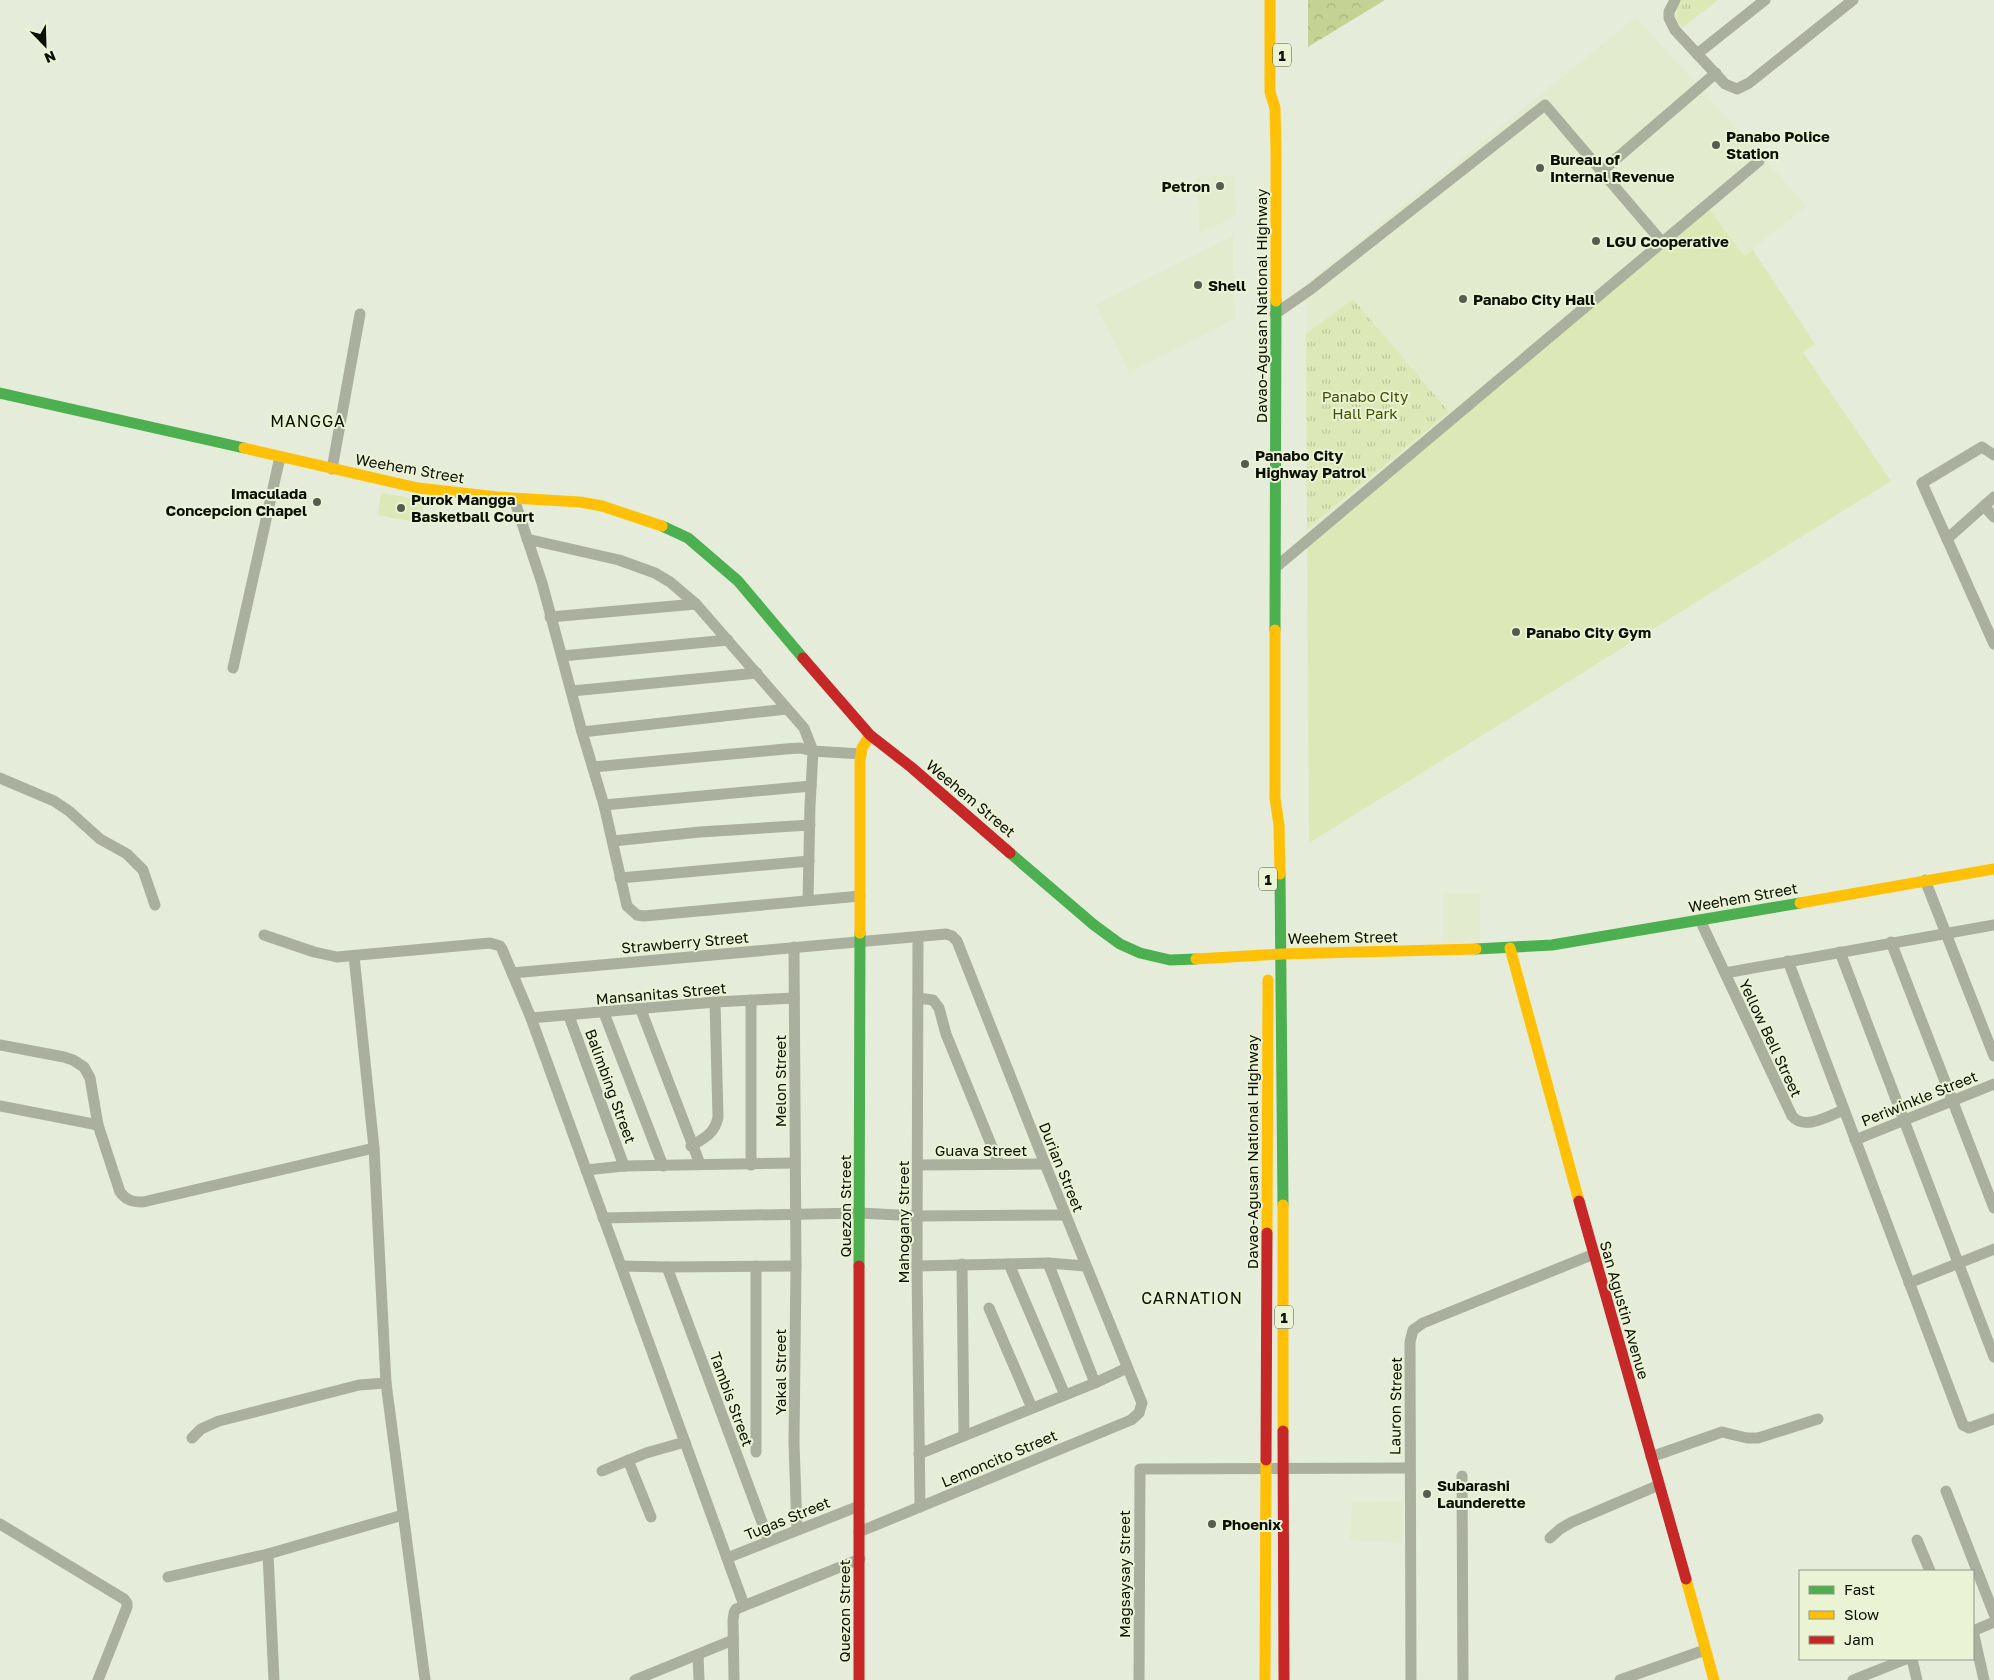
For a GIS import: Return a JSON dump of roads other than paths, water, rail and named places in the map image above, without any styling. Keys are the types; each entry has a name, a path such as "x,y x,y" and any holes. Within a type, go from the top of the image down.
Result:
{"main road":[{"name":"Davao-Agusan National Highway","path":"1270,0 1270,92 1275,108 1276,226 1275,805 1279,825 1282,954 1284,1680"},
{"name":"Davao-Agusan National Highway","path":"1275,108 1282,92 1282,73"},
{"name":"Weehem Street","path":"0,393 418,488 514,499 580,502 602,506 656,523 688,538 738,581 825,685 870,735 1000,842 1094,925 1120,944 1140,953 1170,960 1268,950 1282,954 1510,948 1552,945 1994,869"},
{"name":"Quezon Street","path":"859,1680 861,754 870,735"},
{"name":"Davao-Agusan National Highway","path":"1268,866 1268,826 1275,805"},
{"name":"San Agustin Avenue","path":"1510,948 1536,1048 1714,1680"},
{"name":"Davao-Agusan National Highway","path":"1265,1680 1268,950"},
{"path":"1266,1372 1284,1372"},
{"path":"1266,1508 1283,1510"}],"street":[{"path":"1674,0 1668,12 1671,24 1716,74 1730,87 1736,89 1743,87 1853,0"},
{"path":"1697,54 1765,0"},
{"path":"1602,171 1716,74"},
{"path":"1275,314 1311,290 1545,105 1662,242"},
{"path":"1276,567 1759,161"},
{"path":"332,469 360,314"},
{"path":"1994,455 1982,447 1922,484 1994,644"},
{"path":"233,668 280,458"},
{"path":"1947,539 1994,497"},
{"path":"514,499 542,583 582,732 604,805 626,906 637,915 860,896"},
{"path":"1984,506 1994,517"},
{"path":"527,539 591,552 646,570 670,582 696,604 804,728 813,751 808,900"},
{"path":"550,617 696,604"},
{"path":"562,656 728,640"},
{"path":"572,691 757,673"},
{"path":"582,732 787,709"},
{"path":"593,767 800,748 813,751 861,754"},
{"path":"0,778 16,783 54,801 69,811 100,839 127,854 143,870 155,905"},
{"path":"604,805 811,786"},
{"path":"613,841 700,832 810,825"},
{"path":"620,878 810,862"},
{"path":"1925,880 1994,1056"},
{"name":"Yellow Bell Street","path":"1700,920 1796,1122 1804,1124 1844,1110"},
{"path":"1725,973 1994,925"},
{"path":"264,934 314,952 337,957 490,943 500,946 531,1018 744,1605"},
{"name":"Strawberry Street","path":"512,973 946,934 957,940"},
{"name":"Mahogany Street","path":"918,937 917,1266 920,1507"},
{"name":"Durian Street","path":"957,940 1142,1404"},
{"path":"1891,942 1994,1208"},
{"name":"Melon Street","path":"794,948 795,1215"},
{"path":"1840,952 1994,1357"},
{"path":"354,956 374,1148 386,1383 425,1680"},
{"path":"1788,961 1962,1421 1966,1427 1974,1427 1994,1420"},
{"name":"Mansanitas Street","path":"531,1018 641,1010 715,1002 794,998"},
{"path":"918,998 932,1000 939,1008 946,1034 999,1164"},
{"path":"751,1000 751,1165"},
{"path":"691,1146 711,1134 715,1129 718,1117 715,1002"},
{"path":"641,1010 691,1146 700,1164"},
{"path":"604,1013 663,1166"},
{"name":"Balimbing Street","path":"569,1016 624,1166"},
{"path":"0,1045 64,1057 79,1063 84,1068 90,1078 98,1125 120,1192 124,1197 133,1202 171,1196 374,1148"},
{"name":"Periwinkle Street","path":"1855,1140 1994,1084"},
{"path":"0,1106 98,1125"},
{"path":"586,1170 624,1166 795,1163"},
{"name":"Guava Street","path":"918,1165 1045,1164"},
{"path":"603,1218 860,1213 917,1216 1065,1214"},
{"name":"Yakal Street","path":"795,1215 794,1443 797,1530"},
{"path":"1909,1283 1994,1249"},
{"name":"Lauron Street","path":"1411,1680 1409,1468 1410,1342 1413,1330 1423,1323 1594,1254"},
{"path":"1048,1262 1095,1383"},
{"path":"917,1266 1048,1262 1086,1266"},
{"path":"962,1264 964,1436"},
{"path":"1009,1264 1065,1395"},
{"path":"621,1266 796,1266"},
{"path":"756,1266 756,1452"},
{"name":"Tambis Street","path":"667,1267 769,1541"},
{"path":"989,1308 1032,1408"},
{"path":"919,1454 1095,1383 1127,1368"},
{"path":"192,1438 201,1429 219,1421 359,1385 386,1383"},
{"name":"Lemoncito Street","path":"859,1532 1131,1420 1139,1413 1142,1404"},
{"path":"1651,1458 1722,1432 1747,1438 1758,1438 1818,1419"},
{"path":"602,1471 628,1460 685,1442"},
{"path":"628,1460 651,1517"},
{"path":"1266,1470 1409,1468"},
{"name":"Magsaysay Street","path":"1138,1680 1140,1469 1266,1470"},
{"path":"1462,1476 1463,1680"},
{"path":"1550,1538 1572,1522 1659,1485"},
{"path":"1946,1492 1994,1614"},
{"name":"Tugas Street","path":"727,1558 859,1506"},
{"path":"168,1577 268,1554 403,1514"},
{"path":"0,1524 124,1599 127,1603 98,1680"},
{"path":"1917,1540 1930,1570"},
{"path":"268,1554 274,1680"},
{"path":"734,1680 733,1640 734,1613 736,1609 860,1558"},
{"path":"1974,1631 1994,1622"},
{"path":"1974,1635 1984,1680"},
{"path":"642,1679 733,1640"},
{"path":"1620,1680 1705,1650"},
{"path":"698,1655 699,1680"},
{"path":"1852,1680 1903,1660"},
{"path":"1912,1660 1917,1680"}],"place":[{"name":"Panabo Police Station","path":"1716,145"},
{"name":"Bureau of Internal Revenue","path":"1540,168"},
{"name":"Petron","path":"1220,186"},
{"name":"LGU Cooperative","path":"1596,241"},
{"name":"Shell","path":"1198,285"},
{"name":"Panabo City Hall","path":"1463,299"},
{"name":"Panabo City Highway Patrol","path":"1245,464"},
{"name":"Imaculada Concepcion Chapel","path":"317,502"},
{"name":"Purok Mangga Basketball Court","path":"401,508"},
{"name":"Panabo City Gym","path":"1516,632"},
{"name":"Subarashi Launderette","path":"1427,1494"},
{"name":"Phoenix","path":"1212,1524"}],"district":[{"name":"MANGGA","path":"308,421"},
{"name":"CARNATION","path":"1192,1298"}],"park label":[{"name":"Panabo City Hall Park","path":"1365,404"}]}
